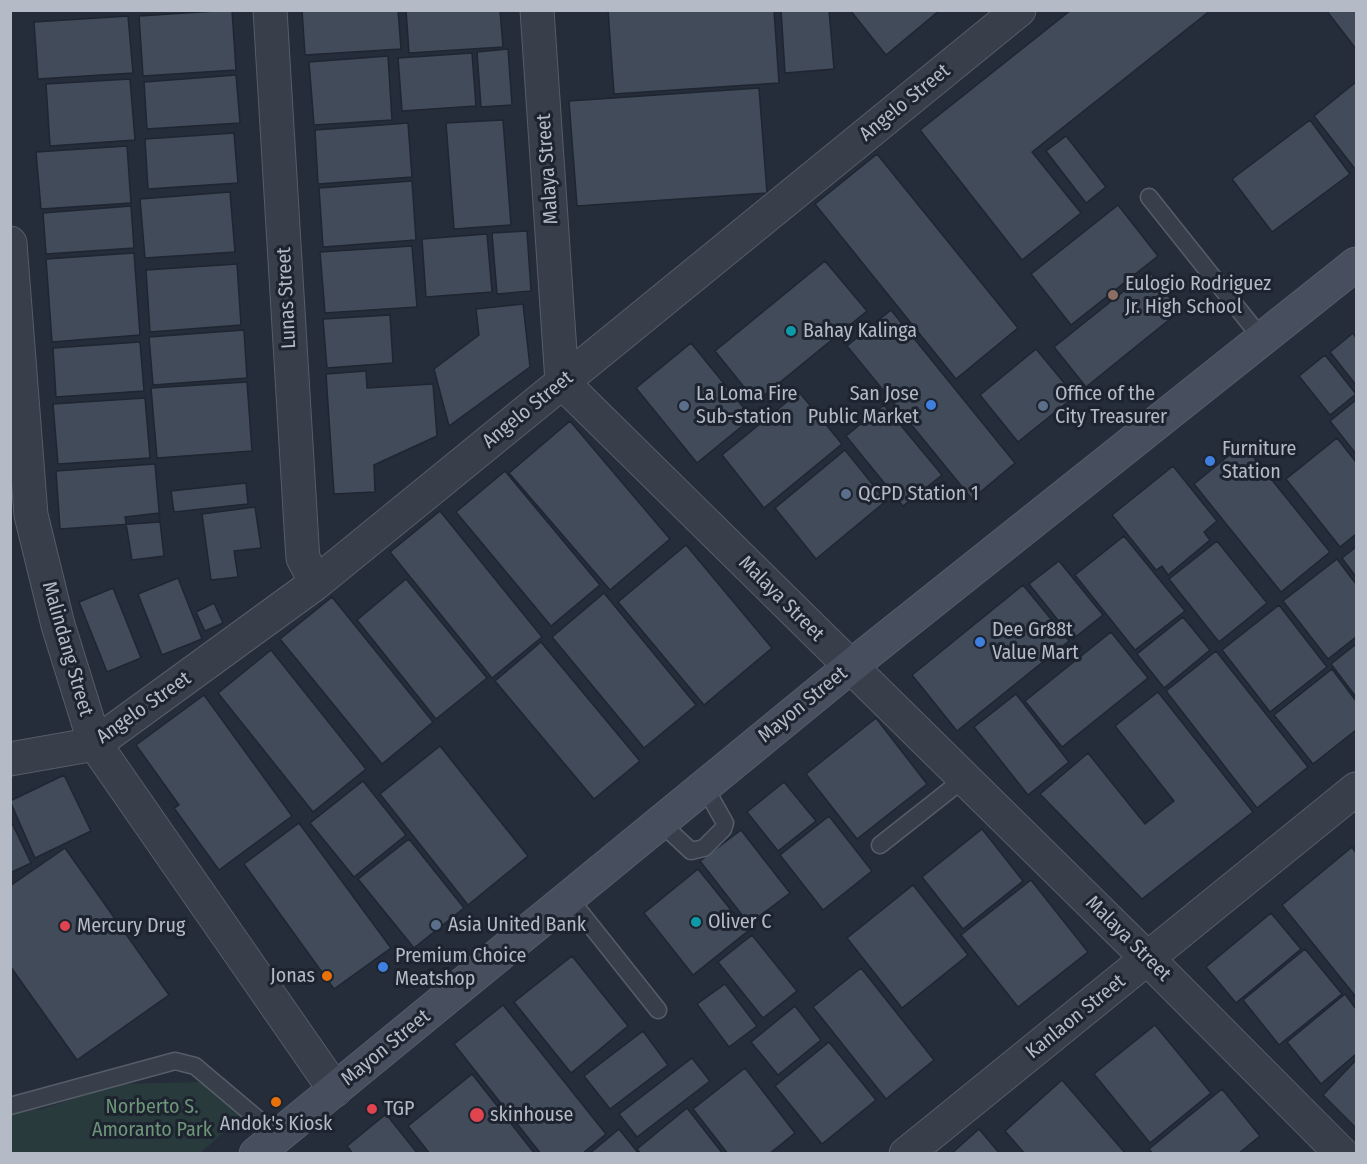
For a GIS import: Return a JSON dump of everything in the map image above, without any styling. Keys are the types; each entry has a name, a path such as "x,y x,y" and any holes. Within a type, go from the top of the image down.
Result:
{"main road":[{"name":"Mayon Street","path":"267,1145 850,667 1356,264"}],"street":[{"name":"Lunas Street","path":"270,10 303,551 306,564 316,583"},
{"name":"Malaya Street","path":"537,10 562,381 1148,959 1342,1154"},
{"name":"Angelo Street","path":"10,759 95,744 316,583 1019,10"},
{"name":"Malindang Street","path":"10,243 31,515 58,625 95,744 335,1090"},
{"name":"Kanlaon Street","path":"906,1154 1356,789"}],"lane":[{"path":"1149,197 1263,340"},
{"path":"880,845 965,778"},
{"path":"660,822 691,851 704,848 723,829 725,823 704,786"},
{"path":"569,898 658,1010"},
{"path":"10,1106 175,1061 195,1066 267,1145"}],"green space":[{"name":"Norberto S. Amoranto Park","path":"201,1082 241,1117 200,1153 11,1154 11,1111 42,1109 119,1084"}],"building":[{"path":"232,10 236,70 143,76 139,16"},
{"path":"302,10 398,10 401,49 305,55"},
{"path":"406,10 500,10 503,47 409,53"},
{"path":"608,10 774,10 779,83 614,94"},
{"path":"781,10 829,10 834,69 785,73"},
{"path":"850,10 940,10 886,55"},
{"path":"1071,10 1211,10 1032,152 1081,213 1022,260 920,130"},
{"path":"1326,10 1356,10 1356,49"},
{"path":"128,16 133,73 38,79 34,22"},
{"path":"508,49 512,105 481,107 477,52"},
{"path":"472,53 476,106 402,111 398,58"},
{"path":"388,56 392,120 314,125 309,62"},
{"path":"236,75 240,123 147,129 144,82"},
{"path":"130,79 135,140 50,146 46,84"},
{"path":"1356,82 1356,168 1355,169 1314,116"},
{"path":"759,88 767,193 577,206 569,101"},
{"path":"503,120 511,225 454,229 446,123"},
{"path":"1310,120 1350,174 1272,232 1232,179"},
{"path":"408,123 412,177 318,184 315,130"},
{"path":"234,133 238,183 148,189 145,139"},
{"path":"1066,136 1106,187 1086,203 1046,151"},
{"path":"127,146 131,203 41,209 36,152"},
{"path":"877,154 1018,328 956,379 815,204"},
{"path":"412,181 416,240 323,247 319,188"},
{"path":"230,192 235,252 145,258 140,199"},
{"path":"1118,205 1158,256 1071,325 1031,274"},
{"path":"131,206 134,248 46,254 43,213"},
{"path":"527,231 531,291 497,294 492,233"},
{"path":"487,234 492,292 426,297 422,239"},
{"path":"412,246 417,307 325,313 320,252"},
{"path":"134,253 140,335 52,342 46,259"},
{"name":"Bahay Kalinga","path":"825,261 867,311 756,402 715,351"},
{"path":"237,264 241,325 150,332 146,270"},
{"path":"1149,271 1180,311 1086,387 1054,347"},
{"path":"523,304 530,367 449,426 434,369 479,335 476,309"},
{"name":"San Jose Public Market","path":"891,310 1015,463 972,499 847,346"},
{"path":"390,315 393,363 327,368 323,319"},
{"path":"244,330 247,378 153,385 149,337"},
{"path":"1353,333 1356,338 1356,385 1330,352"},
{"path":"140,342 144,391 56,397 53,348"},
{"path":"691,343 752,418 697,463 636,388"},
{"path":"1036,349 1075,396 1018,442 980,395"},
{"path":"1325,355 1356,394 1330,415 1299,376"},
{"path":"366,371 367,388 433,384 437,436 374,465 375,492 334,494 326,374"},
{"path":"247,382 252,451 157,458 151,388"},
{"path":"799,392 842,444 764,508 722,455"},
{"path":"145,398 150,458 58,464 53,404"},
{"path":"1356,400 1356,454 1330,421"},
{"path":"884,405 942,475 903,506 846,436"},
{"path":"570,421 670,539 610,590 509,473"},
{"path":"1337,438 1356,462 1356,534 1340,547 1286,479"},
{"path":"1243,444 1330,552 1281,592 1194,484"},
{"path":"845,450 886,501 816,559 775,508"},
{"path":"155,464 160,522 60,529 56,471"},
{"path":"1173,466 1217,521 1204,532 1210,540 1168,575 1162,566 1156,570 1112,515"},
{"path":"505,471 600,585 551,626 456,512"},
{"path":"246,483 248,504 174,512 171,491"},
{"path":"255,507 261,548 234,551 238,577 211,580 202,514"},
{"path":"440,511 542,637 492,678 390,552"},
{"path":"159,513 164,556 132,560 125,517"},
{"path":"1124,536 1185,611 1135,650 1075,575"},
{"path":"1217,541 1267,603 1219,642 1169,579"},
{"path":"686,545 772,648 704,705 618,602"},
{"path":"1356,547 1356,577 1342,558"},
{"path":"1337,559 1356,584 1356,637 1328,659 1283,601"},
{"path":"1059,561 1103,615 1073,639 1029,584"},
{"path":"178,578 202,639 162,655 138,594"},
{"path":"406,579 487,678 436,719 357,620"},
{"path":"1023,585 1069,641 957,731 912,675"},
{"path":"113,588 141,658 107,672 79,602"},
{"path":"604,593 696,705 644,748 552,637"},
{"path":"332,597 433,722 382,764 280,639"},
{"path":"214,603 223,623 205,631 196,612"},
{"path":"1279,605 1327,667 1270,712 1222,650"},
{"path":"1183,617 1210,650 1164,688 1137,654"},
{"path":"1111,632 1148,678 1062,747 1025,701"},
{"path":"541,642 640,761 594,799 495,681"},
{"path":"1356,644 1356,697 1331,664"},
{"path":"271,650 366,769 313,812 218,693"},
{"path":"1216,651 1308,767 1257,808 1166,691"},
{"path":"1332,669 1356,701 1356,730 1313,764 1274,715"},
{"path":"1158,692 1253,812 1142,899 1040,794 1088,753 1145,824 1174,801 1115,726"},
{"path":"1016,694 1069,762 1028,795 974,727"},
{"path":"204,695 292,816 219,870 174,808 179,805 136,745"},
{"path":"876,718 927,784 857,839 806,774"},
{"path":"440,746 528,856 468,905 380,794"},
{"path":"64,775 91,831 35,858 10,801"},
{"path":"363,781 406,835 354,877 310,823"},
{"path":"784,782 816,821 778,851 747,812"},
{"path":"829,816 872,871 823,910 780,855"},
{"path":"10,819 31,863 10,873"},
{"path":"299,823 391,948 334,989 244,864"},
{"path":"982,829 1023,881 963,929 922,877"},
{"path":"741,830 790,893 749,924 700,861"},
{"path":"409,839 464,908 414,948 358,879"},
{"path":"1352,847 1356,853 1356,997 1282,905"},
{"name":"Mercury Drug","path":"65,848 169,995 77,1060 10,966 10,886"},
{"name":"Oliver C","path":"698,869 748,931 693,975 644,913"},
{"path":"1031,880 1088,952 1018,1007 961,935"},
{"path":"913,885 968,955 902,1008 847,938"},
{"path":"1271,913 1301,949 1236,1003 1206,967"},
{"path":"752,935 797,991 763,1018 718,962"},
{"path":"1305,949 1342,994 1279,1045 1243,1000"},
{"path":"572,956 628,1026 571,1073 514,1002"},
{"path":"861,968 934,1060 886,1099 813,1007"},
{"path":"725,984 757,1026 729,1047 697,1004"},
{"path":"1345,994 1356,1009 1356,1054 1321,1084 1287,1042"},
{"path":"503,1005 606,1134 582,1154 541,1154 454,1044"},
{"path":"795,1006 821,1040 778,1075 751,1042"},
{"path":"1155,1025 1211,1093 1150,1143 1094,1074"},
{"path":"643,1031 668,1065 610,1109 584,1076"},
{"path":"829,1042 876,1100 822,1144 775,1086"},
{"path":"692,1058 710,1081 637,1137 619,1114"},
{"path":"1356,1060 1356,1128 1323,1095"},
{"path":"745,1068 795,1133 769,1154 728,1154 693,1109"},
{"path":"472,1074 535,1154 430,1154 408,1126"},
{"path":"1062,1080 1126,1154 1025,1154 1005,1131"},
{"path":"1222,1089 1260,1136 1238,1154 1153,1154 1149,1149"},
{"path":"687,1108 723,1154 641,1154 637,1149"},
{"path":"386,1114 418,1154 353,1154 347,1146"},
{"path":"619,1129 639,1154 589,1154"},
{"path":"979,1129 1000,1154 951,1154"}],"place":[{"name":"Eulogio Rodriguez Jr. High School","path":"1113,295"},
{"name":"Bahay Kalinga","path":"791,331"},
{"name":"San Jose Public Market","path":"931,405"},
{"name":"La Loma Fire Sub-station","path":"684,406"},
{"name":"Office of the City Treasurer","path":"1043,406"},
{"name":"Furniture Station","path":"1210,461"},
{"name":"QCPD Station 1","path":"846,494"},
{"name":"Dee Gr88t Value Mart","path":"980,642"},
{"name":"Oliver C","path":"696,922"},
{"name":"Asia United Bank","path":"436,925"},
{"name":"Mercury Drug","path":"65,926"},
{"name":"Premium Choice Meatshop","path":"383,967"},
{"name":"Jonas","path":"327,976"},
{"name":"Andok's Kiosk","path":"276,1102"},
{"name":"TGP","path":"372,1109"},
{"name":"skinhouse","path":"477,1115"}]}
